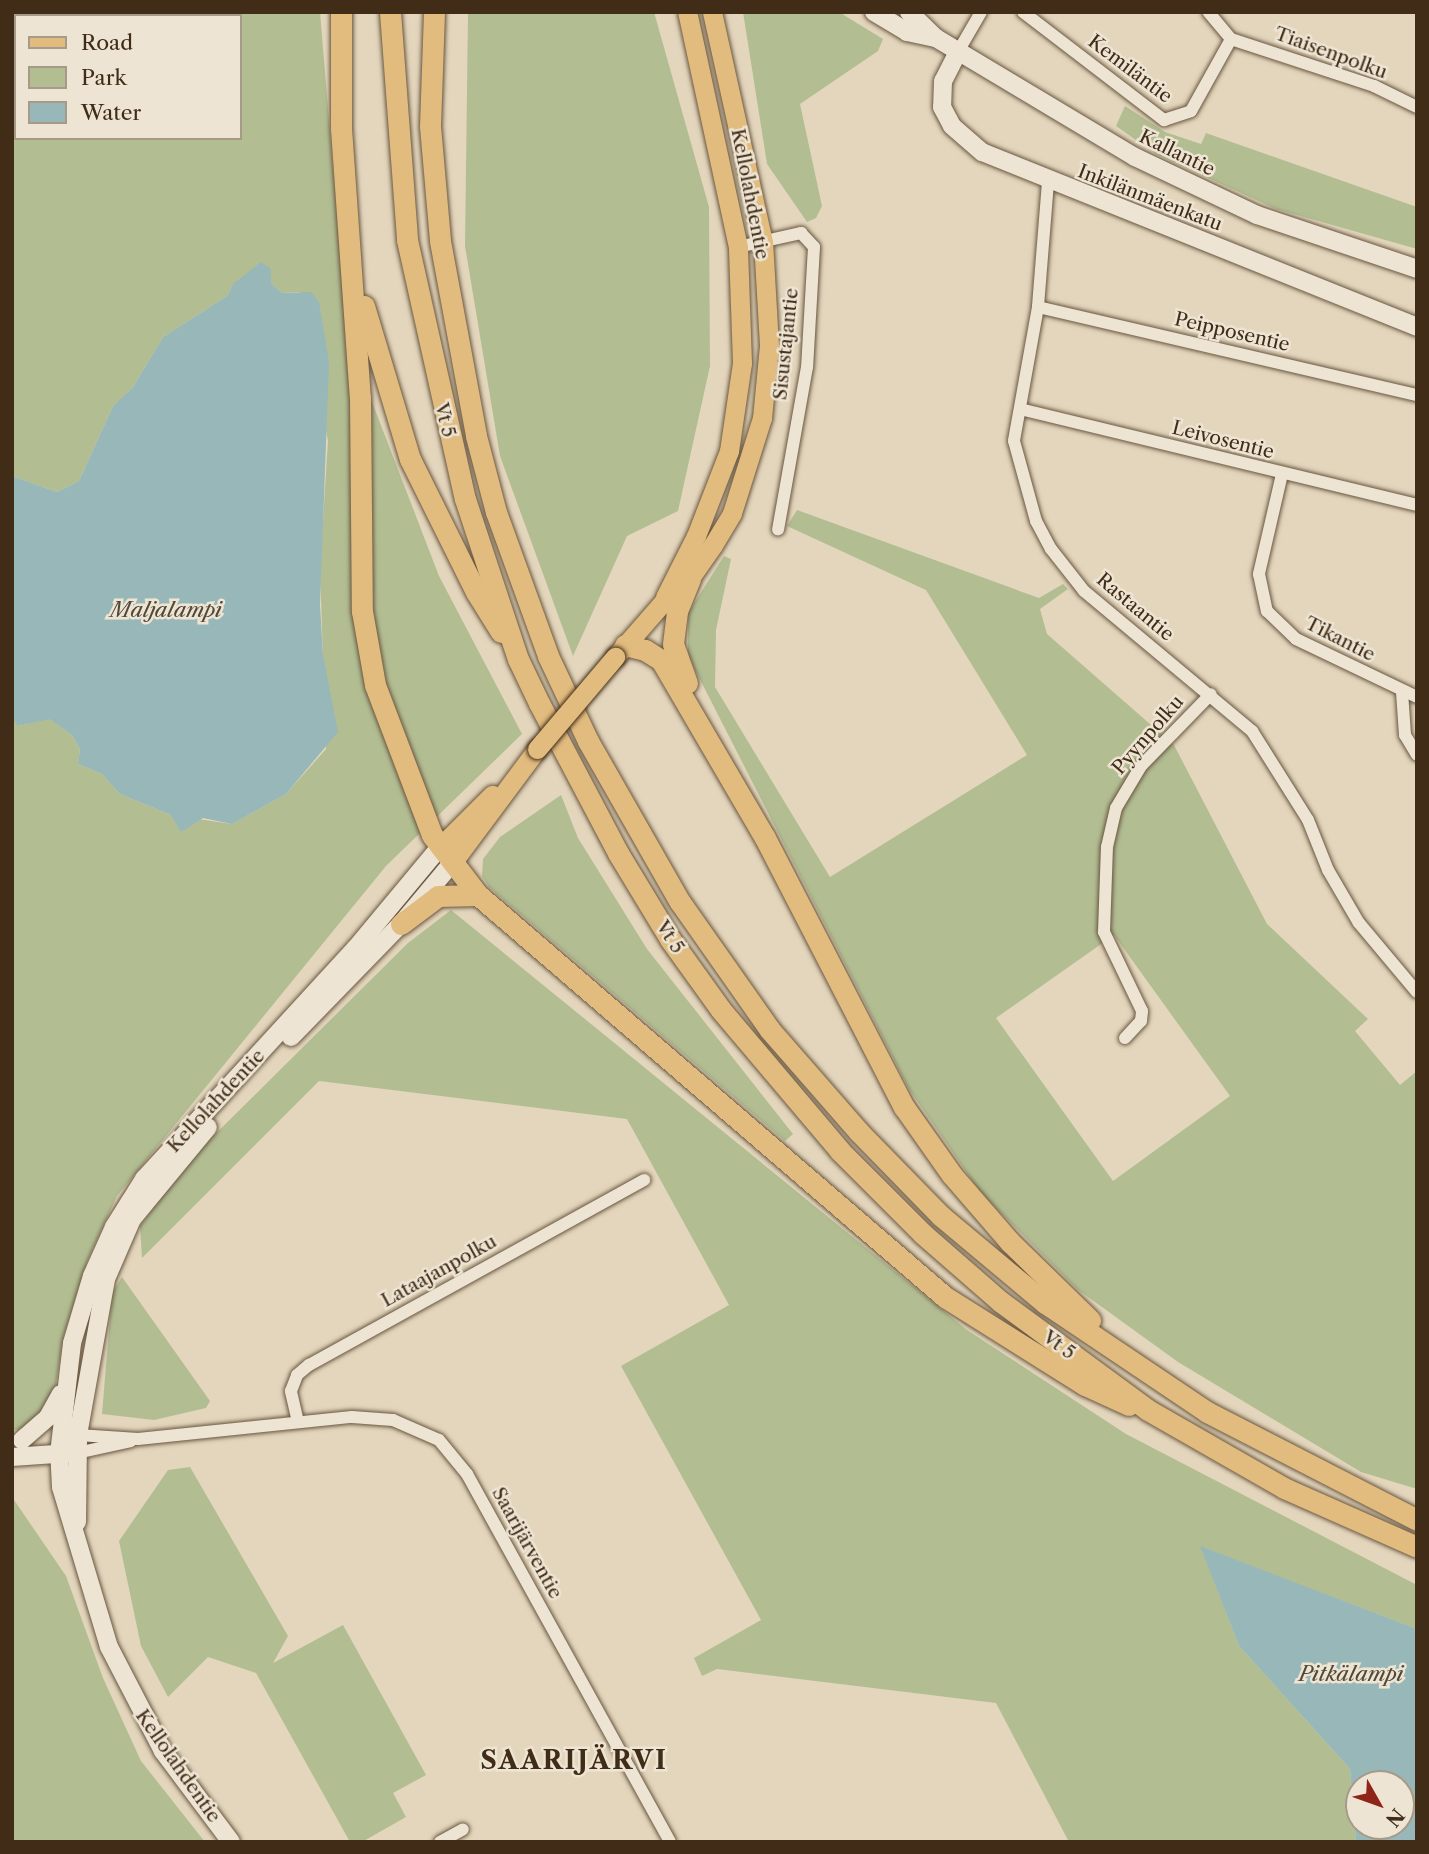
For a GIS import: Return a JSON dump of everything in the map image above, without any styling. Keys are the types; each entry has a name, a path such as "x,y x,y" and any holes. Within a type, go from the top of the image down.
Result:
{"highway":[{"path":"341,12 341,128 353,267 360,397 362,611 375,685 446,855 478,895 945,1297 1110,1399 1148,1410"},
{"name":"Vt 5","path":"390,12 407,240 426,339 465,499 518,659 574,772 670,939 783,1086 923,1234 1001,1302 1148,1410 1284,1488 1417,1547"},
{"name":"Vt 5","path":"434,12 430,126 440,241 476,436 496,512 548,656 622,807 680,902 770,1030 859,1132 941,1216 1045,1304 1160,1381 1276,1449 1417,1520"},
{"path":"353,267 410,459 476,592 518,659"},
{"path":"690,578 673,629 677,660 760,818 765,838"},
{"path":"620,651 646,650 661,660 765,838 865,1038 904,1107 952,1175 1051,1287 1160,1381"},
{"path":"401,924 438,896 478,895"}],"main road":[{"name":"Kellolahdentie","path":"664,601 696,536 729,451 742,363 738,247 687,12"},
{"name":"Kellolahdentie","path":"231,1842 163,1751 134,1703 109,1647 77,1529 65,1387 92,1276 114,1227 144,1180 355,949 446,855 664,601 690,578 732,513 762,418 769,345 763,242 712,12"},
{"name":"Kallantie","path":"874,12 907,32 936,37"},
{"name":"Kallantie","path":"909,12 936,37 1135,157 1257,215 1417,269"},
{"name":"Inkilänmäenkatu","path":"959,50 943,81 942,107 952,126 982,152 1048,182 1317,284 1417,327"},
{"name":"Kellolahdentie","path":"69,1445 106,1279 132,1219 166,1172 401,924 446,855"},
{"path":"17,1441 48,1417 65,1387"},
{"path":"17,1441 69,1445"},
{"path":"12,1457 69,1445"}],"street":[{"path":"959,50 981,12"},
{"name":"Kemiläntie","path":"1023,12 1164,120 1191,111 1231,39"},
{"path":"1209,12 1231,39"},
{"name":"Tiaisenpolku","path":"1231,39 1374,86 1417,107"},
{"name":"Rastaantie","path":"1048,182 1038,307 1020,409 1016,453 1036,521 1072,579 1110,614 1211,694 1252,732 1270,757 1359,923 1417,992"},
{"name":"Sisustajantie","path":"738,247 801,233 814,247 807,367 778,529"},
{"name":"Peipposentie","path":"1038,307 1417,395"},
{"name":"Leivosentie","path":"1020,409 1417,505"},
{"name":"Tikantie","path":"1282,474 1259,575 1267,611 1296,639 1417,697"},
{"path":"1402,692 1405,735 1417,755"},
{"name":"Pyynpolku","path":"1125,1038 1141,1021 1142,1011 1104,932 1107,846 1116,808 1141,766 1211,694"},
{"name":"Lataajanpolku","path":"298,1422 291,1391 297,1375 309,1365 644,1180"},
{"name":"Saarijärventie","path":"69,1445 352,1417 393,1420 439,1440 467,1474 670,1842"},
{"path":"440,1842 463,1829"}],"green space":[{"path":"12,12 320,12 347,337 439,576 522,734 386,866 117,1196 88,1259 64,1335 52,1406 26,1429 12,1430 12,717 19,726 50,718 72,735 80,749 78,764 102,774 120,794 171,815 232,824 286,794 326,749 320,568 328,441 300,292 282,293 271,283 233,284 227,296 163,337 133,387 113,406 79,481 57,492 12,476"},
{"path":"468,12 654,12 709,207 710,366 678,511 627,536 573,656 500,456 465,246"},
{"path":"743,12 839,12 883,39 878,51 800,104 822,206 816,218 807,222 767,164"},
{"path":"1125,106 1165,132 1201,144 1206,133 1417,207 1417,249 1276,209 1156,154 1116,126"},
{"path":"797,510 1039,598 1063,584 1068,589 1040,609 1047,634 1174,745 1267,924 1368,1019 1355,1031 1400,1085 1417,1071 1417,1489 1361,1472 1178,1362 1077,1289 981,1193 909,1089 688,656 688,613 724,556 731,559 716,630 715,687 830,877 1027,755 926,590 787,526","holes":["1114,935 1230,1096 1113,1181 996,1018"]},
{"path":"561,795 578,838 647,949 793,1134 785,1141 489,887 482,876 483,859 500,837"},
{"path":"451,910 967,1330 1126,1434 1417,1585 1417,1629 1201,1547 1239,1646 1350,1769 1345,1770 1345,1840 1356,1842 1069,1842 996,1703 717,1669 702,1676 694,1658 761,1620 621,1366 729,1305 627,1119 319,1081 142,1258 140,1226 184,1165 408,943"},
{"path":"122,1277 210,1401 206,1408 154,1420 102,1414 112,1293"},
{"path":"190,1467 288,1636 273,1663 343,1625 426,1775 393,1793 406,1817 362,1842 350,1842 256,1673 208,1657 168,1697 141,1646 119,1541 168,1470"},
{"path":"12,1497 66,1576 103,1678 141,1761 205,1842 12,1842"}],"water":[{"name":"Maljalampi","path":"261,262 271,269 271,283 282,293 311,292 319,302 329,362 320,605 323,655 338,732 286,794 232,824 203,818 181,832 171,815 120,794 102,774 78,764 80,749 72,735 50,719 18,726 12,717 12,476 57,492 79,481 113,406 133,387 163,337 227,296 233,284"},
{"name":"Pitkälampi","path":"1200,1546 1417,1629 1417,1842 1356,1840 1415,1840 1415,1770 1350,1769 1239,1646"}],"district":[{"name":"SAARIJÄRVI","path":"574,1761"}]}
